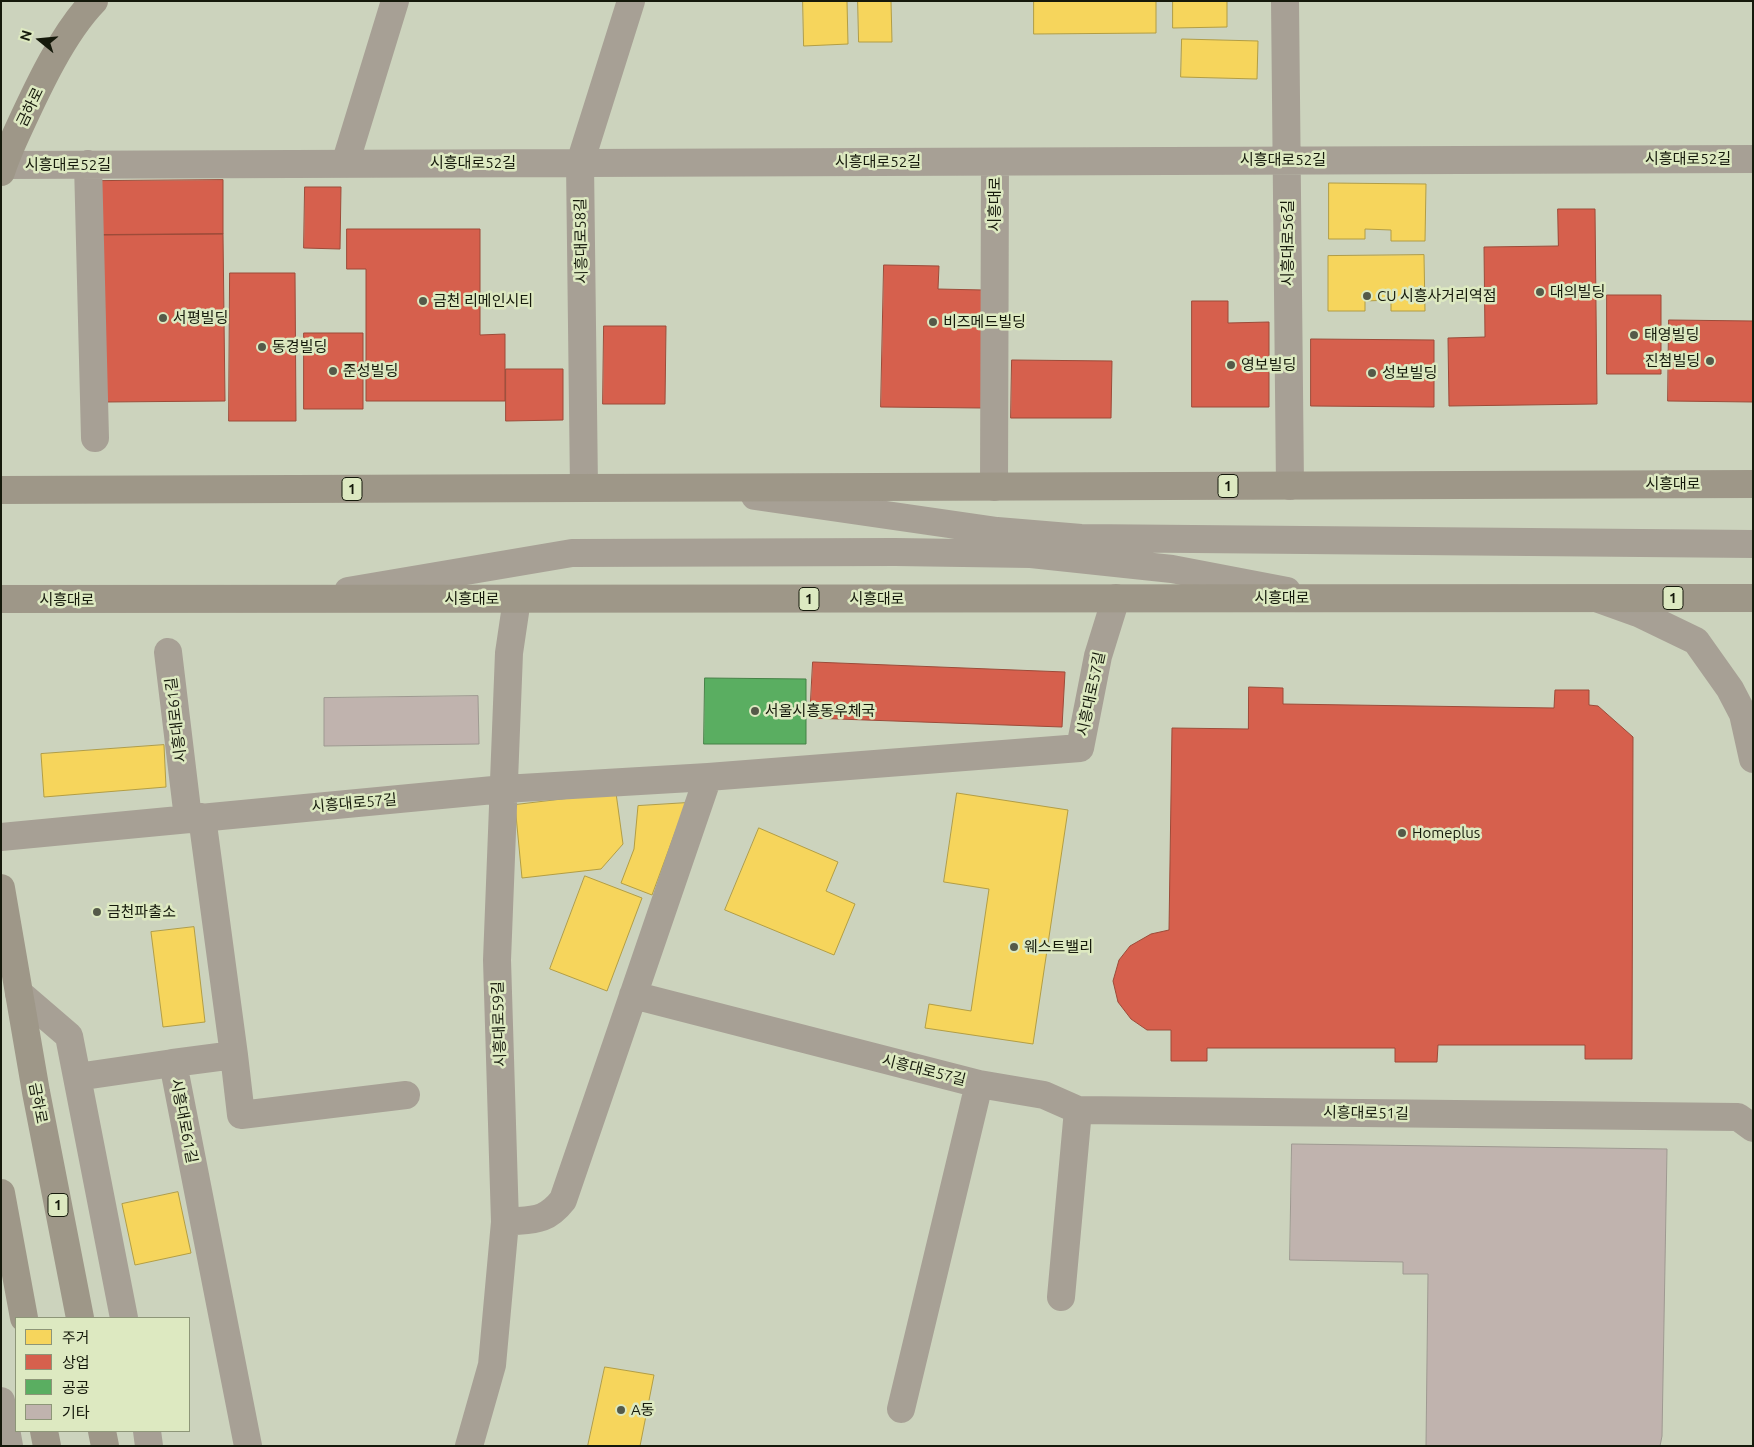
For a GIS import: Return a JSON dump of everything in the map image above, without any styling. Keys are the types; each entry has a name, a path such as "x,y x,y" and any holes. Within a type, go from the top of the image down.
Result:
{"main road":[{"name":"금하로","path":"2,167 34,96 55,56 87,8 94,1"},
{"name":"시흥대로","path":"1,490 1753,484"},
{"name":"시흥대로","path":"1,599 1753,598"},
{"name":"금하로","path":"1,888 36,1092 80,1317"},
{"path":"1,1194 24,1317"},
{"path":"44,1432 47,1446"},
{"path":"102,1432 105,1446"}],"street":[{"path":"345,164 395,1"},
{"name":"시흥대로58길","path":"584,488 580,163 631,1"},
{"name":"시흥대로56길","path":"1285,1 1290,486"},
{"name":"시흥대로52길","path":"2,167 88,164 1753,159"},
{"name":"시흥대로","path":"994,487 996,162"},
{"path":"88,164 95,438"},
{"path":"702,488 997,532 1081,538 1753,544"},
{"path":"298,600 572,553 895,552 996,552 1059,557 1172,570 1320,598"},
{"path":"1593,597 1638,614 1696,641 1730,689 1743,714 1753,759"},
{"name":"시흥대로57길","path":"1,837 504,789 708,777 1080,748 1098,656 1116,598"},
{"name":"시흥대로59길","path":"469,1446 492,1365 505,1222 497,960 509,653 517,599"},
{"name":"시흥대로61길","path":"168,652 234,1055 173,1063 248,1446"},
{"path":"505,1222 543,1218 554,1211 563,1200 708,777"},
{"path":"19,993 69,1036 124,1317"},
{"name":"시흥대로57길","path":"633,995 979,1084 901,1410"},
{"path":"234,1055 241,1115 406,1094"},
{"path":"77,1077 173,1063"},
{"name":"시흥대로51길","path":"979,1084 1044,1096 1078,1110 1738,1117 1753,1128"},
{"path":"1061,1297 1078,1110"},
{"path":"1,1401 9,1446"},
{"path":"146,1432 150,1446"}],"building: 주거":[{"path":"803,1 847,1 848,44 804,46"},
{"path":"858,1 891,1 892,42 859,42"},
{"path":"1034,1 1156,1 1156,33 1034,34"},
{"path":"1173,1 1227,1 1227,27 1173,28"},
{"path":"1182,39 1258,41 1257,79 1181,77"},
{"path":"1329,183 1426,184 1425,241 1391,241 1391,230 1365,229 1365,239 1329,239"},
{"path":"1424,255 1425,311 1391,311 1391,300 1365,301 1365,311 1328,311 1328,256"},
{"path":"164,745 166,787 44,797 41,754"},
{"path":"616,793 623,844 601,869 522,878 515,805"},
{"name":"웨스트밸리","path":"957,793 1068,810 1033,1044 925,1028 929,1004 971,1011 989,889 944,882"},
{"path":"686,803 652,895 621,883 634,849 638,806"},
{"path":"759,828 838,862 826,891 855,904 834,955 725,910"},
{"path":"585,876 642,898 607,991 550,969"},
{"path":"194,927 205,1022 163,1027 151,932"},
{"path":"178,1192 191,1253 135,1265 122,1204"},
{"name":"A동","path":"605,1367 654,1375 640,1446 588,1446"}],"building: 상업":[{"path":"223,180 223,234 102,235 101,181"},
{"path":"305,187 341,187 340,249 304,248"},
{"name":"대의빌딩","path":"1558,209 1595,209 1597,404 1449,406 1448,338 1485,337 1484,247 1558,246"},
{"name":"금천 리메인시티","path":"347,229 480,229 480,335 505,334 505,401 366,401 366,269 347,269"},
{"name":"서평빌딩","path":"223,234 225,401 104,402 102,235"},
{"name":"비즈메드빌딩","path":"884,265 939,266 938,289 983,290 982,408 881,407"},
{"name":"동경빌딩","path":"230,273 295,273 296,421 229,421"},
{"name":"태영빌딩","path":"1607,295 1661,295 1661,374 1607,374"},
{"name":"영보빌딩","path":"1192,301 1228,301 1228,323 1269,322 1269,407 1192,407"},
{"name":"진첨빌딩","path":"1669,320 1753,321 1753,402 1668,401"},
{"path":"604,326 666,326 665,404 603,404"},
{"name":"준성빌딩","path":"304,333 363,333 363,409 304,409"},
{"name":"성보빌딩","path":"1311,339 1434,340 1434,407 1311,406"},
{"path":"1012,360 1112,361 1111,418 1011,418"},
{"path":"506,369 563,369 563,420 506,421"},
{"path":"813,662 1065,672 1062,727 810,718"},
{"name":"Homeplus","path":"1249,687 1283,688 1283,704 1554,708 1555,690 1589,690 1589,705 1598,706 1633,737 1632,1059 1585,1059 1585,1045 1438,1045 1437,1062 1395,1062 1395,1048 1207,1048 1207,1061 1171,1061 1171,1030 1147,1030 1131,1019 1118,1002 1113,981 1119,960 1130,946 1151,934 1169,930 1172,728 1248,729"}],"building: 공공":[{"name":"서울시흥동우체국","path":"705,678 806,679 806,744 704,744"}],"building: 기타":[{"path":"478,696 479,744 324,746 324,698"},
{"path":"1292,1144 1667,1149 1662,1436 1660,1446 1426,1446 1428,1274 1403,1274 1403,1262 1290,1260"}],"place":[{"name":"대의빌딩","path":"1540,292"},
{"name":"CU 시흥사거리역점","path":"1367,296"},
{"name":"금천 리메인시티","path":"423,301"},
{"name":"서평빌딩","path":"163,318"},
{"name":"비즈메드빌딩","path":"933,322"},
{"name":"태영빌딩","path":"1634,335"},
{"name":"동경빌딩","path":"262,347"},
{"name":"진첨빌딩","path":"1710,361"},
{"name":"영보빌딩","path":"1231,365"},
{"name":"준성빌딩","path":"333,371"},
{"name":"성보빌딩","path":"1372,373"},
{"name":"서울시흥동우체국","path":"755,711"},
{"name":"Homeplus","path":"1402,833"},
{"name":"금천파출소","path":"97,912"},
{"name":"웨스트밸리","path":"1014,947"},
{"name":"A동","path":"621,1410"}]}
